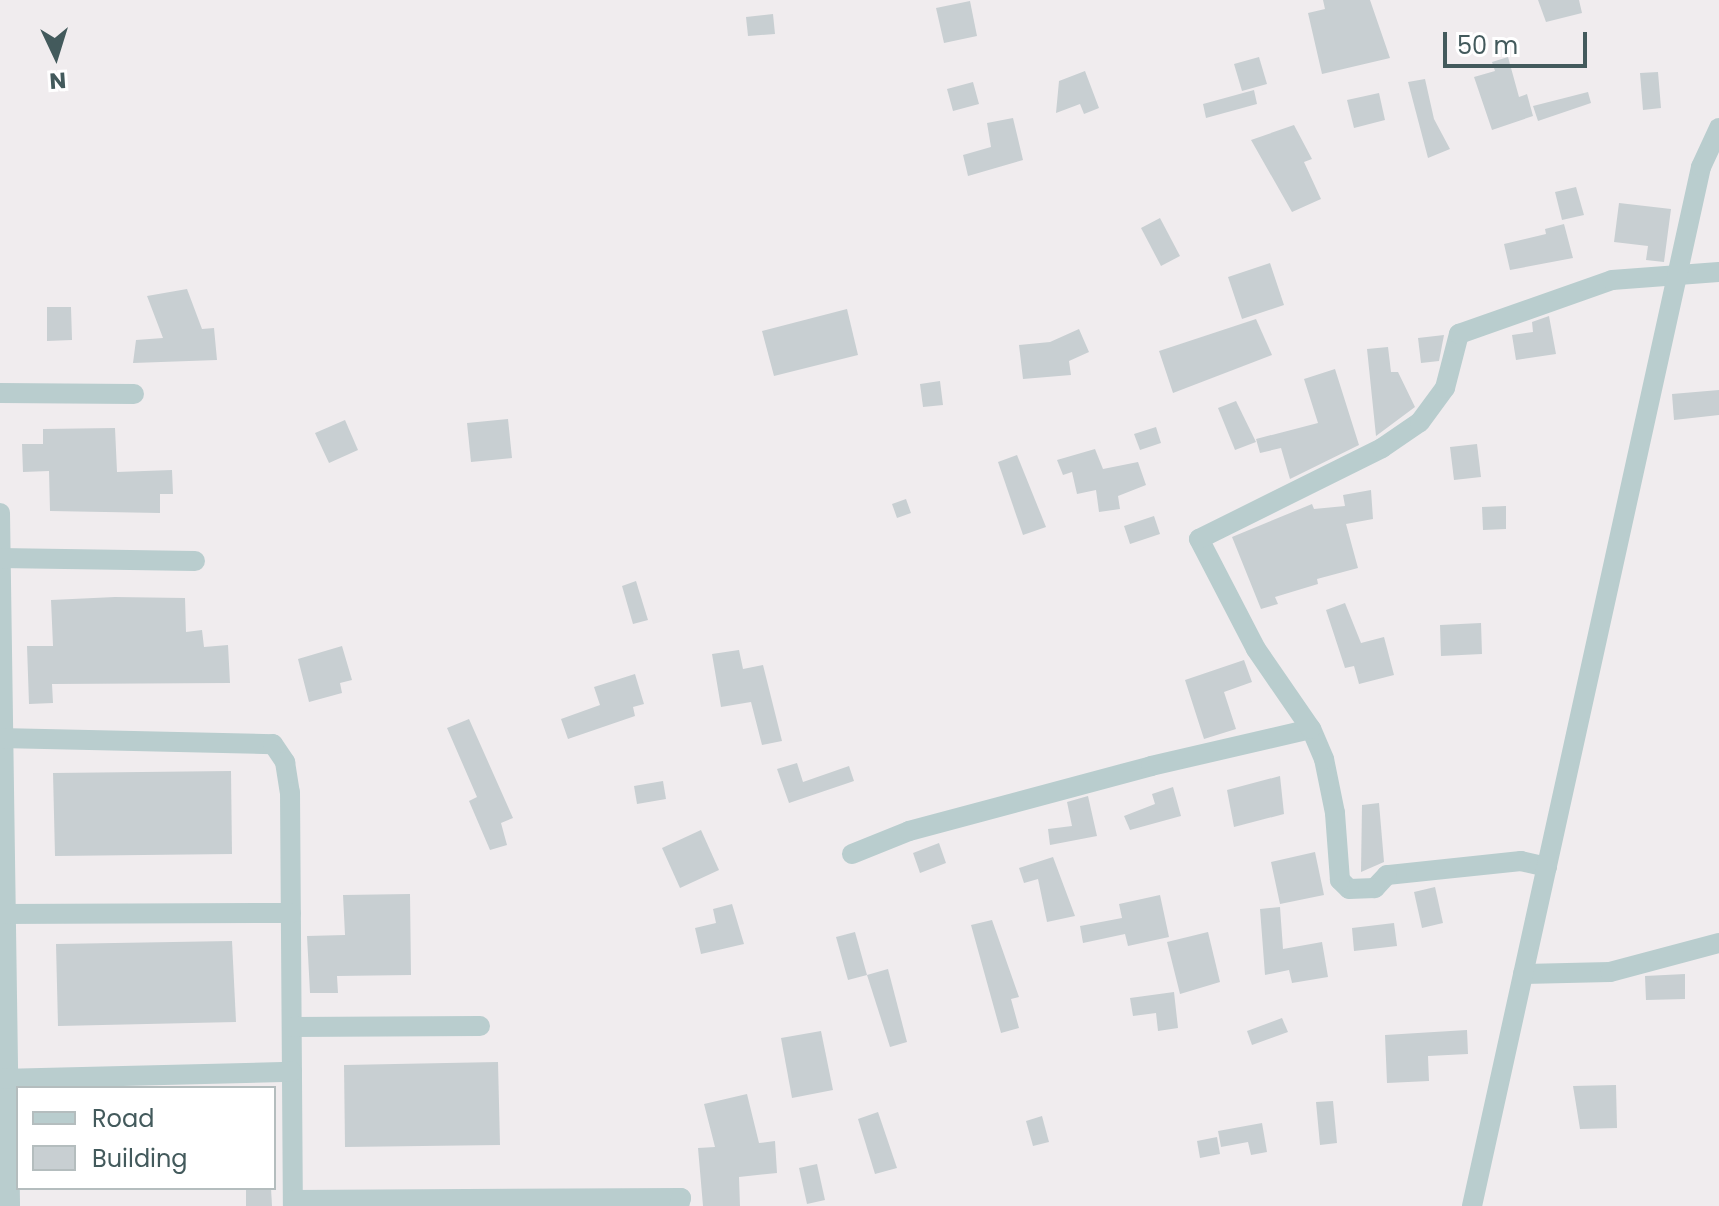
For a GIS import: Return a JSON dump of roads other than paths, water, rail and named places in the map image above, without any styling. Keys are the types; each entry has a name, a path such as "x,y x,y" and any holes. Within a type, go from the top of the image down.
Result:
{"street":[{"path":"1472,1206 1701,167 1719,128"},
{"path":"1547,867 1521,861 1387,875 1375,888 1349,889 1340,880 1335,813 1324,759 1311,729 1256,649 1199,539 1382,448 1420,422 1445,388 1459,334 1612,280 1719,272"},
{"path":"0,393 134,394"},
{"path":"0,513 4,1079 10,1206"},
{"path":"0,558 195,561"},
{"path":"852,854 909,831 1136,770 1311,729"},
{"path":"2,738 273,744 285,762 290,792 293,1203 681,1198 679,1206"},
{"path":"3,914 291,913"},
{"path":"1523,974 1610,972 1719,943"},
{"path":"292,1027 480,1026"},
{"path":"4,1079 292,1072"}]}
